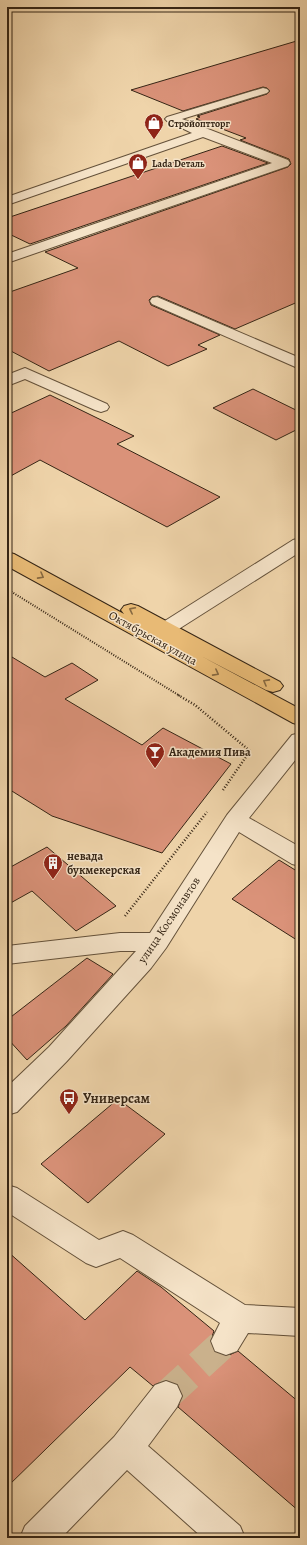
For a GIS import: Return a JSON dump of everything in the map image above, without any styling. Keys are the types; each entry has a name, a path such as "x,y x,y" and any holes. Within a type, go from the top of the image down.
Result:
{"main road":[{"name":"Октябрьская улица","path":"8,556 97,593 167,628 300,701"},
{"name":"Октябрьская улица","path":"8,556 300,718"}],"street":[{"path":"7,258 291,163 203,133 171,119 263,91"},
{"path":"7,201 203,133"},
{"path":"7,185 28,194"},
{"path":"157,301 300,364"},
{"path":"7,381 25,374 101,407"},
{"path":"167,628 300,544"},
{"name":"улица Космонавтов","path":"7,1104 58,1054 142,961 157,942 235,820 300,740"},
{"path":"235,820 300,858"},
{"path":"7,955 120,942 157,942"},
{"path":"7,1197 96,1254 123,1244 233,1330 300,1322"},
{"path":"37,1538 126,1448 166,1396"},
{"path":"126,1448 228,1538"}],"path":[{"path":"7,590 195,705 250,751 218,796"},
{"path":"120,942 112,932 209,809"}],"building":[{"path":"300,40 300,301 235,329 158,296 152,297 149,300 151,305 220,335 198,345 207,349 168,366 119,341 49,371 7,349 7,293 78,268 45,252 288,167 291,164 289,159 240,140 246,138 196,119 200,117 197,116 267,94 270,91 267,88 263,87 183,111 131,90"},
{"path":"222,146 268,163 30,244 7,233 7,218"},
{"path":"253,389 300,412 300,428 276,440 213,408"},
{"path":"50,395 134,436 117,444 220,497 167,527 40,460 7,478 7,415"},
{"path":"7,654 45,677 72,663 98,680 65,699 142,745 163,728 231,764 162,853 52,816 7,788"},
{"name":"невада букмекерская","path":"47,847 116,906 76,931 32,891 7,905 7,869"},
{"path":"279,860 300,873 300,942 232,899"},
{"path":"87,958 113,974 66,1026 27,1060 7,1038 7,1020"},
{"path":"118,1099 165,1134 88,1203 41,1164"},
{"path":"7,1251 85,1320 137,1271 161,1287 214,1331 210,1342 214,1352 227,1356 238,1351 300,1403 300,1512 178,1407 183,1395 178,1384 165,1380 153,1386 130,1367 7,1487"}],"tunnel":[{"path":"166,1396 226,1341"}],"place":[{"name":"Стройоптторг","path":"154,140"},
{"name":"Lada Dеталь","path":"138,180"},
{"name":"Академия Пива","path":"155,769"},
{"name":"невада букмекерская","path":"53,880"},
{"name":"Универсам","path":"69,1115"}]}
